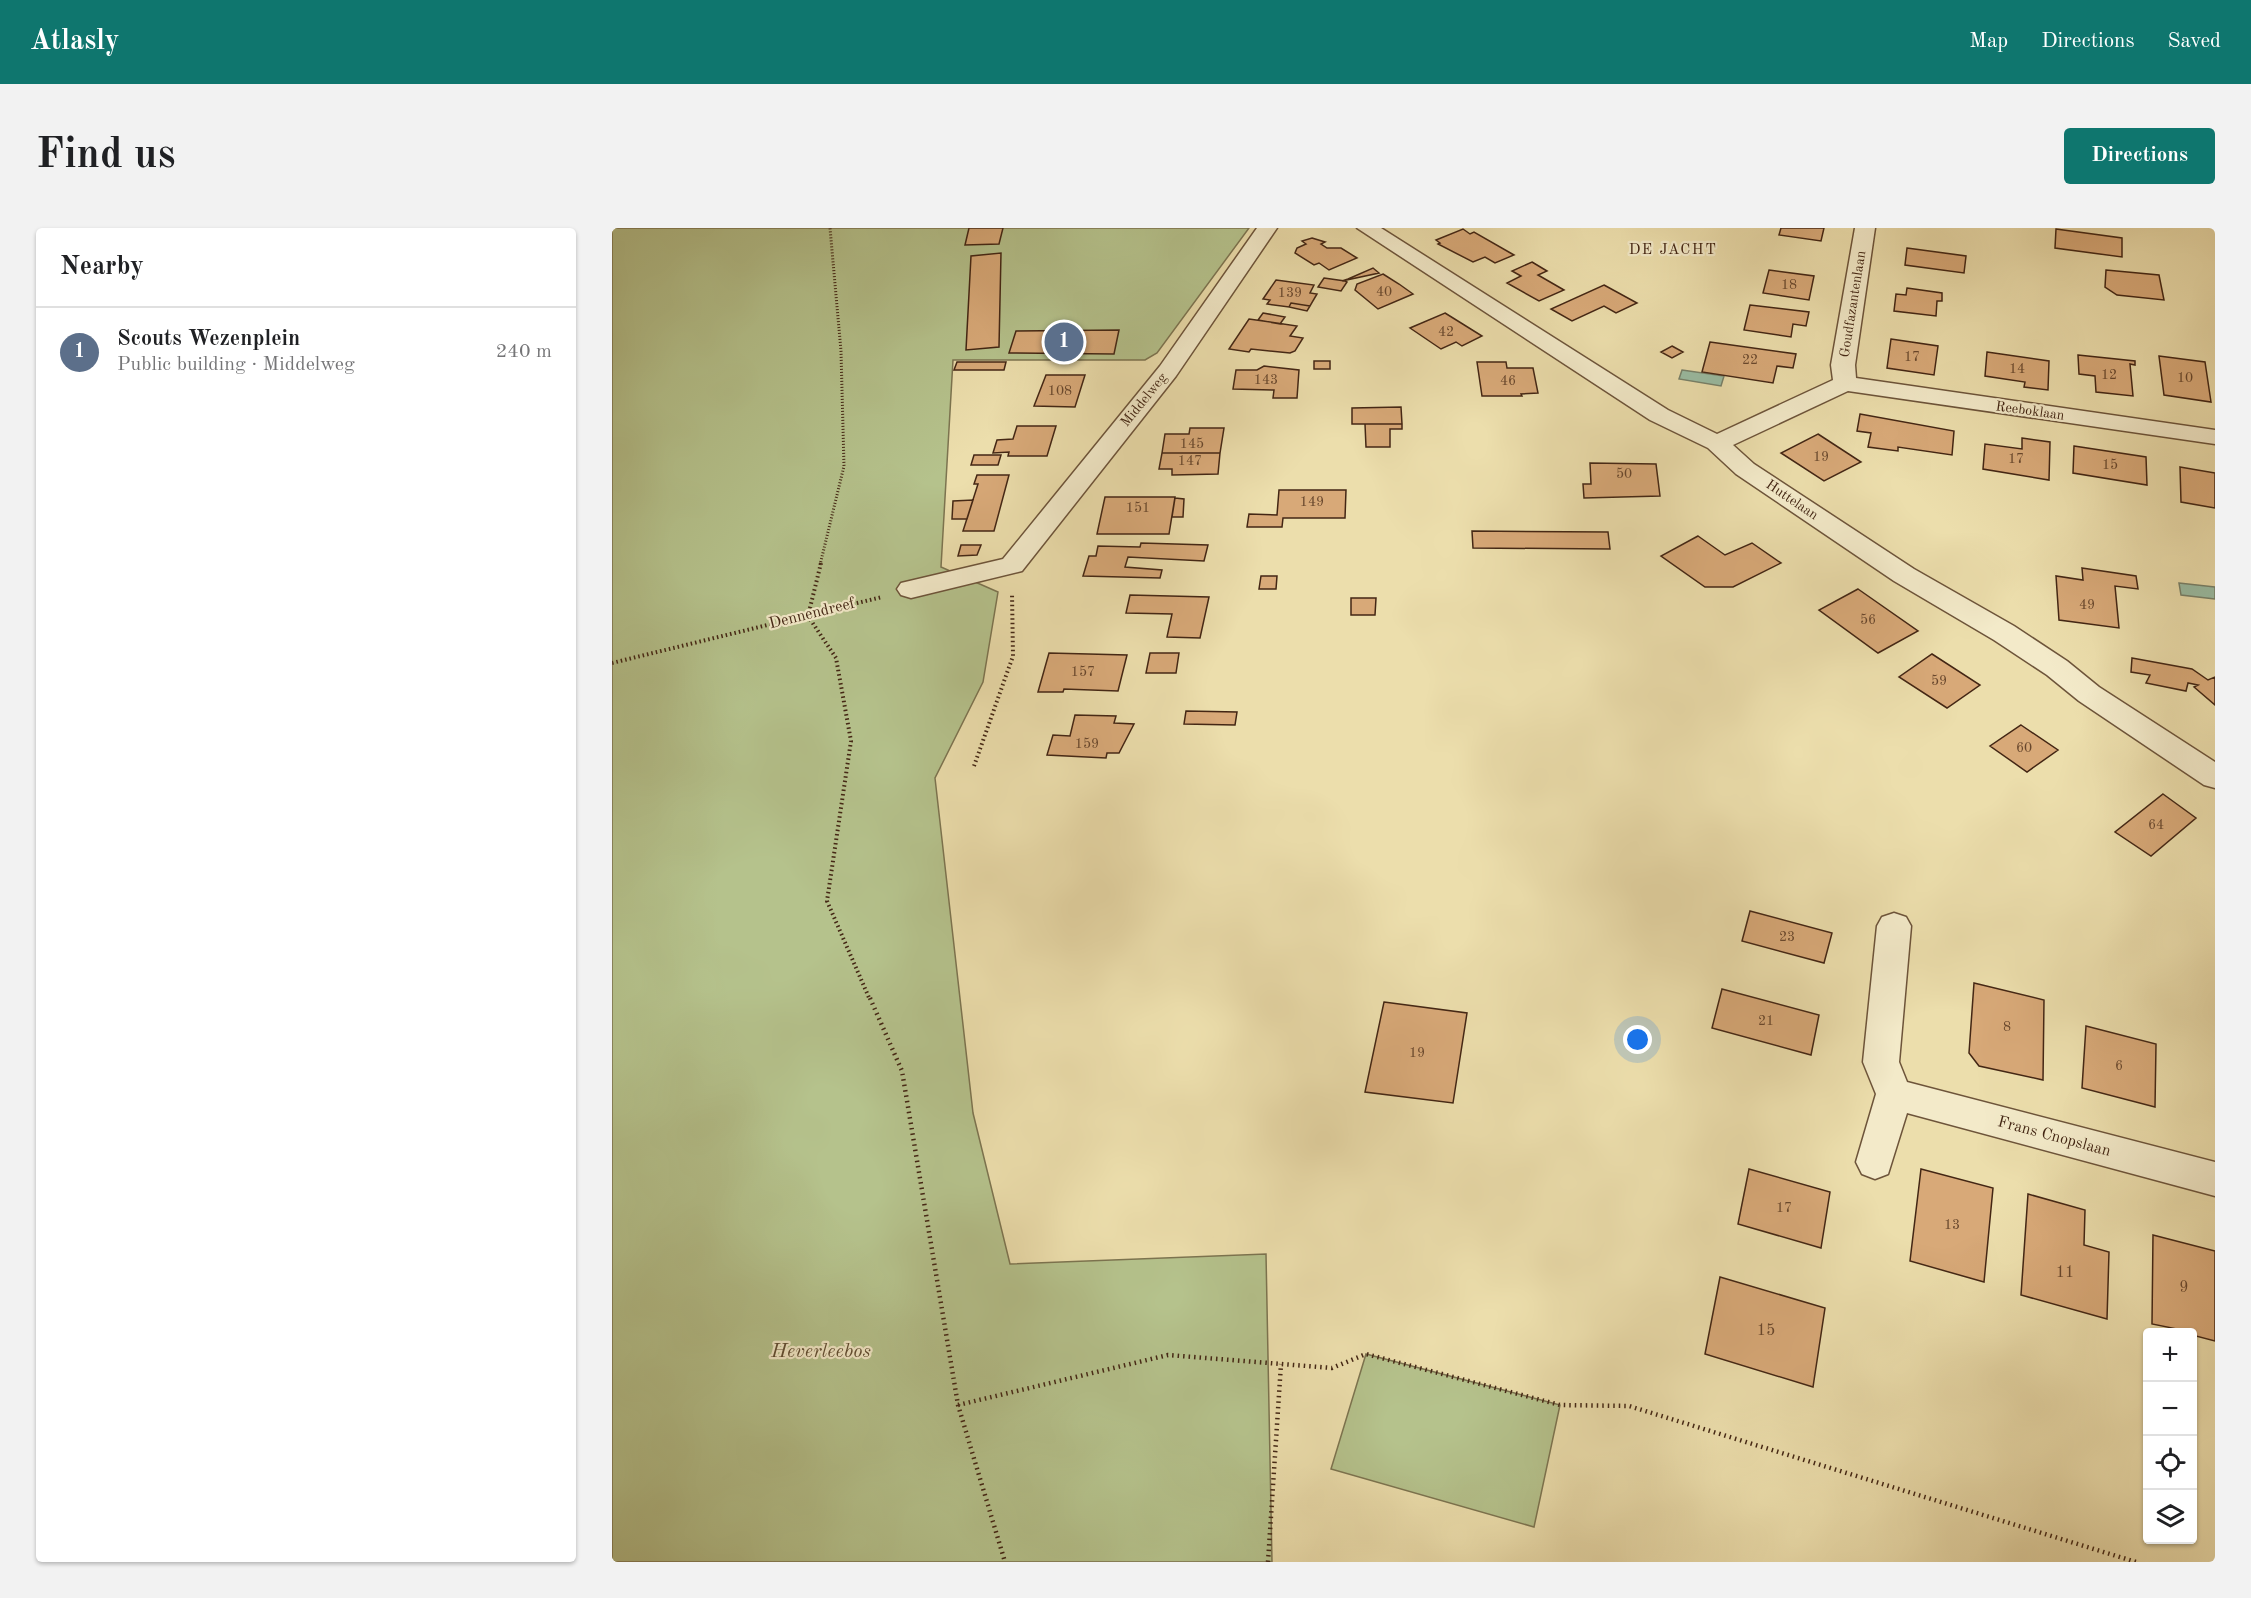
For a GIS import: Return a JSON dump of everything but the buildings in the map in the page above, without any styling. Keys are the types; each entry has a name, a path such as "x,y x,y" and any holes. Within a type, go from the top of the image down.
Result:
{"street":[{"name":"Middelweg","path":"1012,565 1168,371 1267,228"},
{"name":"Huttelaan","path":"1367,228 1659,415 1717,443 1745,469 1864,549 2004,633 2057,668 2089,694 2215,777"},
{"name":"Goudfazantenlaan","path":"1845,383 1843,365 1865,228"},
{"path":"1717,443 1845,383"},
{"name":"Reeboklaan","path":"1845,383 2215,437"},
{"path":"911,589 1012,565"},
{"path":"1875,1162 1894,1094 1881,1062 1894,926"},
{"name":"Frans Cnopslaan","path":"1894,1094 2215,1179"}],"path":[{"path":"830,228 841,351 844,466 808,616 836,658 851,741 827,901 902,1071 958,1405 1005,1562"},
{"path":"974,766 1014,656 1012,565"},
{"name":"Dennendreef","path":"612,663 911,589"},
{"path":"958,1405 1168,1355 1332,1368 1366,1354 1560,1405 1629,1406 2136,1562"},
{"path":"1268,1562 1281,1364"}],"green space":[{"name":"Heverleebos","path":"612,228 1249,228 1157,353 1145,360 953,360 941,567 998,592 983,682 935,778 973,1113 1010,1264 1266,1254 1272,1562 612,1562"},
{"path":"1366,1354 1560,1405 1534,1527 1331,1469"}],"shaded area":[{"path":"1682,370 1724,376 1721,386 1679,379"},
{"path":"2179,583 2215,587 2215,599 2181,595"}],"place":[{"name":"Scouts Wezenplein","path":"1064,342"}],"district":[{"name":"DE JACHT","path":"1673,250"}]}
